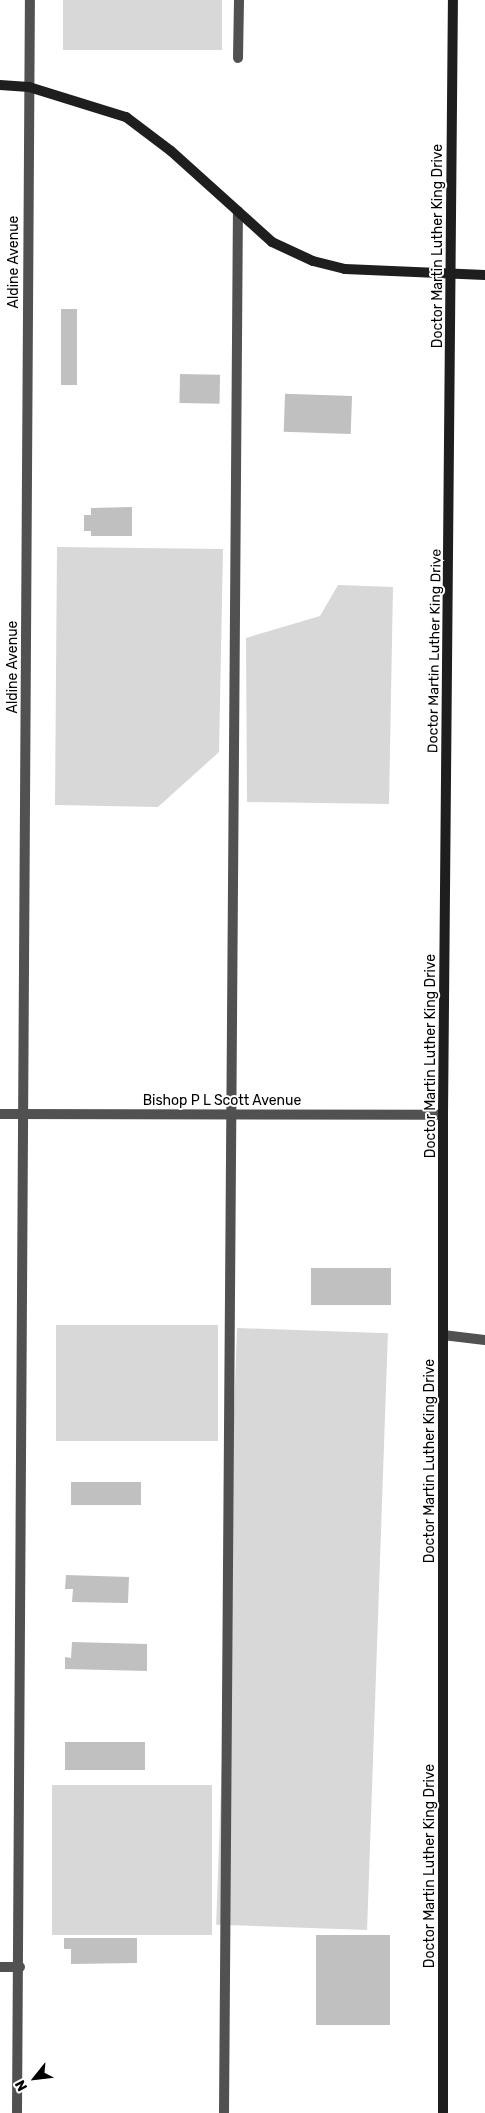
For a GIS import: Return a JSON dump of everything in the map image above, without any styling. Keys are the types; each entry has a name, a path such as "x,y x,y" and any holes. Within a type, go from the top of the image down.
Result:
{"main road":[{"name":"Doctor Martin Luther King Drive","path":"444,2113 443,1335 452,275 452,0"},
{"path":"0,85 29,87 126,117 172,151 272,242 313,262 345,269 485,275"}],"street":[{"name":"Aldine Avenue","path":"18,2113 30,0"},
{"path":"238,58 239,0"},
{"path":"224,2113 238,211"},
{"name":"Bishop P L Scott Avenue","path":"0,1114 444,1115"},
{"path":"443,1335 485,1340"},
{"path":"0,1967 20,1967"}],"shaded area":[{"path":"63,0 222,0 222,50 63,50"},
{"path":"57,547 223,549 219,752 158,807 55,805"},
{"path":"338,585 393,587 389,804 247,802 246,638 320,616"},
{"path":"56,1325 218,1325 218,1441 56,1441"},
{"path":"237,1328 388,1333 367,1930 216,1925"},
{"path":"52,1785 212,1785 212,1935 52,1935"}],"building":[{"path":"61,309 77,309 77,385 61,385"},
{"path":"180,374 220,375 219,404 179,403"},
{"path":"285,394 352,396 351,434 284,432"},
{"path":"132,507 132,536 91,536 91,531 84,531 84,515 91,515 91,508"},
{"path":"311,1268 391,1268 391,1305 311,1305"},
{"path":"71,1482 141,1482 141,1505 71,1505"},
{"path":"66,1575 129,1577 128,1603 72,1602 73,1589 65,1589"},
{"path":"72,1642 147,1644 147,1671 65,1669 65,1657 71,1658"},
{"path":"65,1742 145,1742 145,1770 65,1770"},
{"path":"316,1935 390,1935 390,2025 316,2025"},
{"path":"64,1938 137,1938 137,1963 71,1964 71,1949 64,1949"}]}
